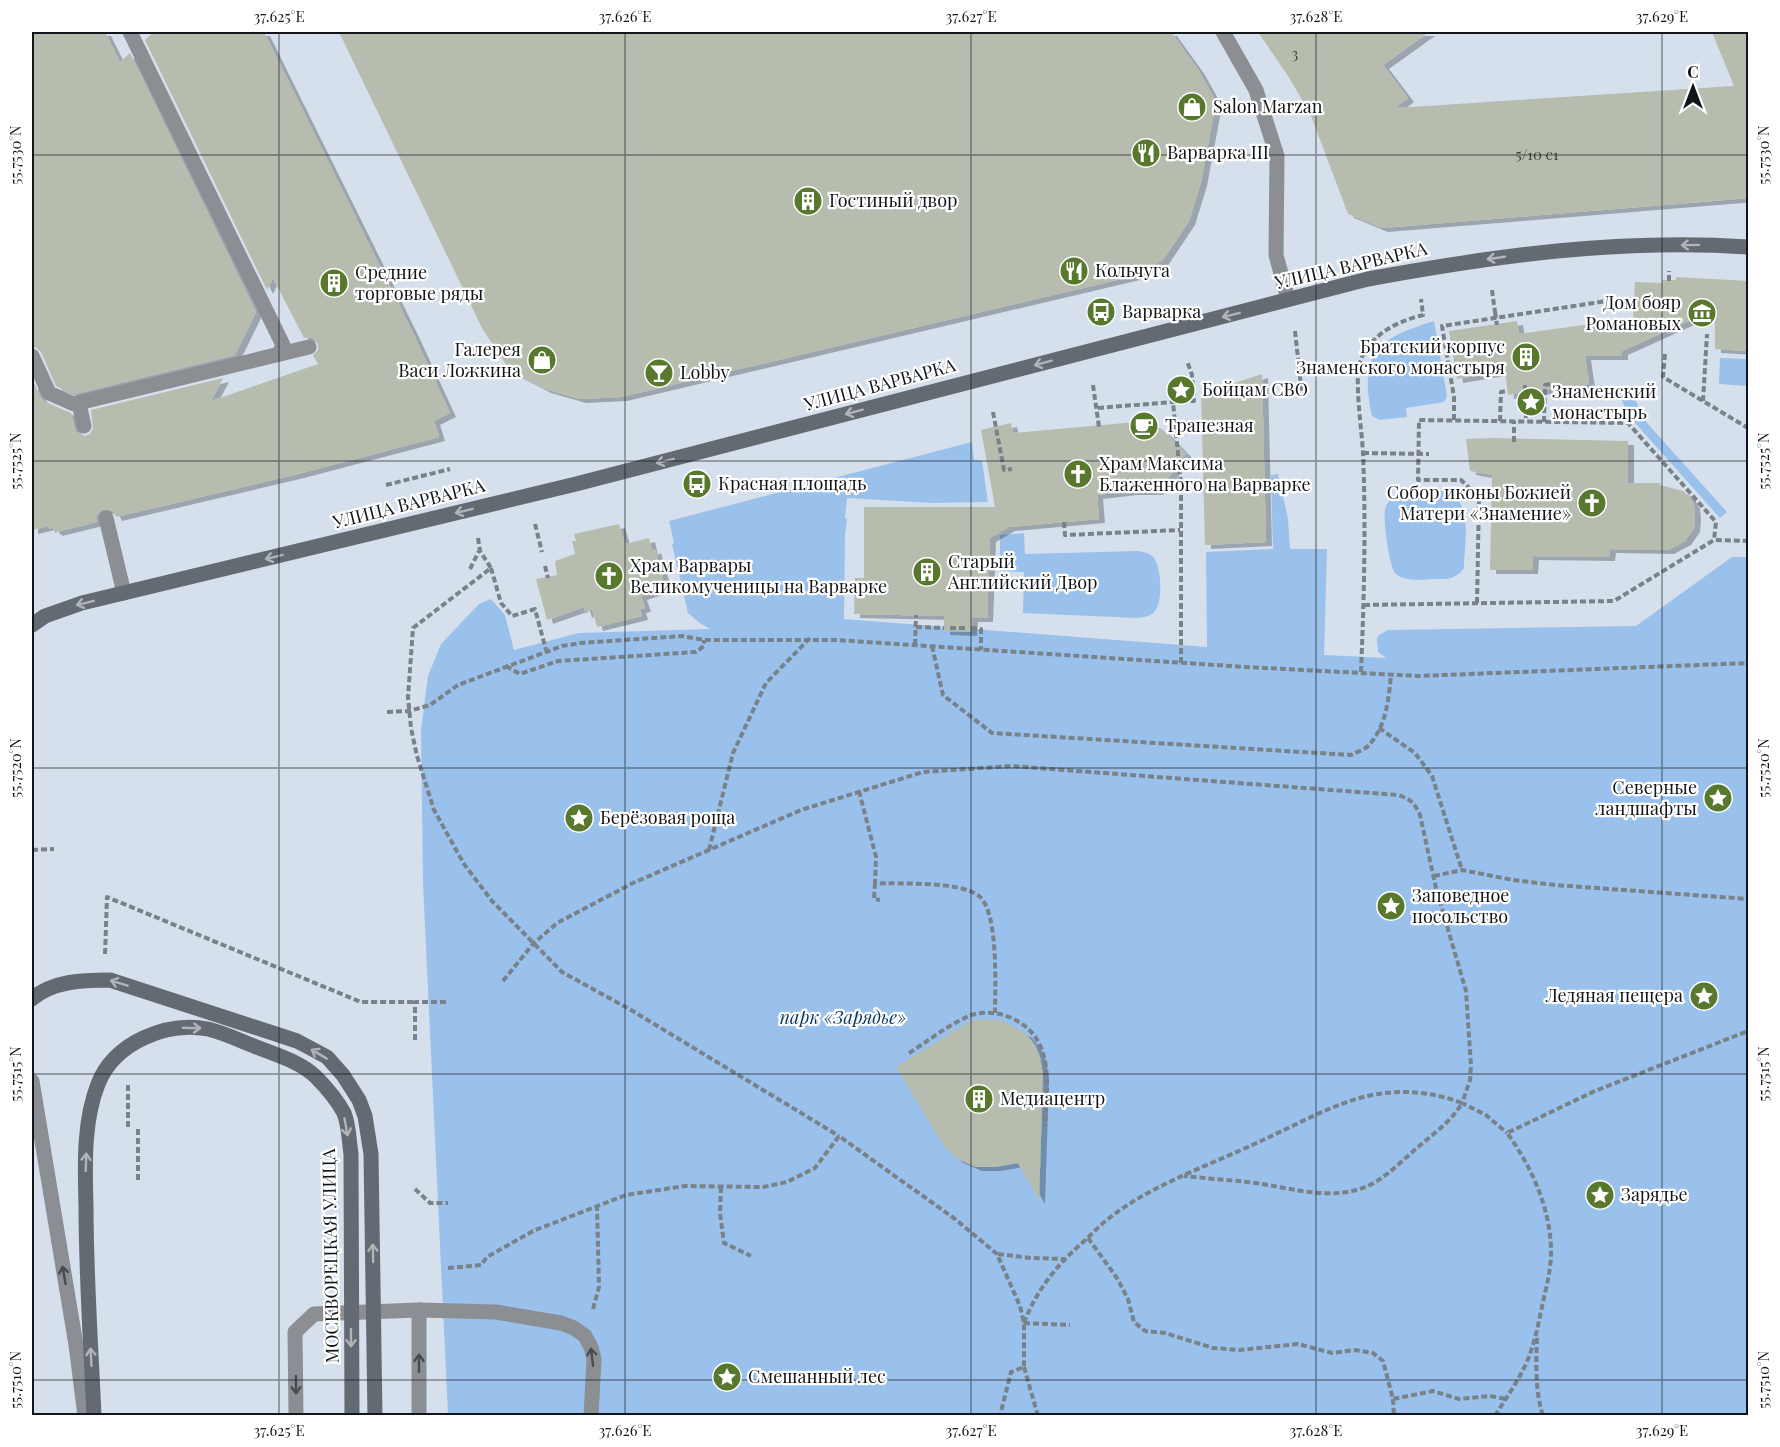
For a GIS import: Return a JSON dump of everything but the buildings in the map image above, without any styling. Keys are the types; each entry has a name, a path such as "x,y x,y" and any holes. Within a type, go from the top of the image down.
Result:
{"street":[{"path":"130,32 283,345 279,354"},
{"path":"1227,33 1256,90 1277,156 1276,255 1288,299"},
{"name":"УЛИЦА ВАРВАРКА","path":"32,625 45,616 64,608 576,484 1368,279 1533,252 1656,245 1749,247"},
{"path":"32,356 50,393 74,404 309,347"},
{"path":"79,403 84,426"},
{"path":"106,518 124,593"},
{"path":"32,999 39,992 63,984 85,980 110,980 297,1041 327,1058 348,1083 359,1100 365,1116 371,1154 375,1416"},
{"name":"МОСКВОРЕЦКАЯ УЛИЦА","path":"94,1416 86,1233 85,1162 89,1123 99,1083 107,1068 126,1049 139,1040 161,1031 186,1028 209,1029 277,1055 300,1067 314,1075 329,1091 344,1114 351,1154 352,1416"},
{"path":"32,1081 76,1346 85,1416"},
{"path":"419,1310 419,1416"},
{"path":"296,1416 295,1332 314,1314 419,1310 496,1312 561,1323 574,1328 585,1336 594,1359 591,1416"}],"path":[{"path":"1669,270 1669,281"},
{"path":"1492,290 1497,325"},
{"path":"1361,672 1364,605 1360,363 1367,347 1383,332 1402,321 1423,315 1421,299"},
{"path":"1454,420 1454,398 1442,326 1607,301"},
{"path":"1295,331 1302,395"},
{"path":"1703,400 1707,334"},
{"path":"1445,344 1452,342"},
{"path":"1665,354 1664,377 1749,428"},
{"path":"1098,408 1194,400 1192,375 1187,361"},
{"path":"1544,422 1545,385 1552,384"},
{"path":"1093,385 1099,427"},
{"path":"1525,385 1526,421"},
{"path":"1500,421 1501,392 1507,391"},
{"path":"1173,402 1181,484 1181,663"},
{"path":"993,412 1004,470 1012,469"},
{"path":"1477,603 1479,497 1461,480 1418,480 1419,420 1628,423 1716,522 1714,540"},
{"path":"1514,421 1514,442"},
{"path":"1363,453 1430,454"},
{"path":"386,485 450,469"},
{"path":"1064,522 1065,535 1180,530"},
{"path":"535,524 542,552"},
{"path":"478,538 480,551 491,568 501,603 512,616 535,609 546,651"},
{"path":"1364,605 1614,601 1714,540 1749,541"},
{"path":"470,569 480,551"},
{"path":"545,566 548,578"},
{"path":"491,568 413,628 409,711 417,756 434,810 464,864 492,901 562,972 632,1010 839,1136 955,1219 997,1254 1020,1306 1024,1323 1024,1367 1038,1416"},
{"path":"915,645 916,615"},
{"path":"950,628 958,626 965,628"},
{"path":"916,627 944,628"},
{"path":"971,628 981,629 981,650"},
{"path":"387,712 409,711 430,705 458,686 546,651 581,643 682,636 704,639 810,638 1181,663 1391,674 1431,675 1749,663"},
{"path":"709,850 733,753 766,683 810,638"},
{"path":"506,666 520,674 558,661 696,652 704,646 704,639"},
{"path":"933,646 943,695 992,733 1351,755 1368,747 1379,728 1386,709 1391,674"},
{"path":"1379,728 1415,753 1432,776 1462,870"},
{"path":"503,981 533,944 557,923 633,883 779,819 923,772 1011,766 1398,795 1409,798 1416,805 1420,815 1434,876 1466,991 1471,1066 1470,1080 1462,1103 1444,1125 1393,1168 1375,1182 1357,1190 1328,1194 1302,1192 1261,1184 1184,1176"},
{"path":"859,791 876,857 874,899 880,900"},
{"path":"32,850 54,849"},
{"path":"1434,876 1462,870 1555,885 1749,899"},
{"path":"875,883 938,885 961,888 980,896 989,912 993,934 995,1013"},
{"path":"105,954 108,897 361,1002 447,1002"},
{"path":"415,1040 416,1002"},
{"path":"909,1053 969,1016 995,1013 1016,1019 1030,1030 1045,1055 1048,1075 1045,1126"},
{"path":"1507,1133 1595,1091 1749,1031"},
{"path":"128,1082 128,1129"},
{"path":"1000,1416 1010,1371 1024,1367 1024,1323 1030,1307 1045,1282 1064,1259 1102,1224 1140,1199 1184,1176 1353,1100 1394,1092 1441,1095 1486,1115 1507,1133 1521,1151 1534,1178 1547,1219 1551,1252 1537,1334 1523,1371 1495,1416"},
{"path":"138,1129 138,1181"},
{"path":"448,1268 481,1265 487,1257 533,1231 626,1195 685,1186 763,1187 787,1182 815,1168 839,1136"},
{"path":"721,1187 720,1213 724,1243 751,1256"},
{"path":"415,1189 430,1203 448,1203"},
{"path":"585,1336 599,1287 597,1206"},
{"path":"1088,1238 1117,1278 1128,1299 1134,1322 1145,1331 1165,1333 1213,1348 1239,1350 1299,1344 1332,1353 1355,1350 1373,1353 1383,1361 1394,1416"},
{"path":"997,1254 1064,1259"},
{"path":"1024,1323 1070,1325"},
{"path":"1537,1334 1536,1373 1543,1416"},
{"path":"1000,1416 1011,1372 1024,1367"},
{"path":"1392,1399 1433,1391 1459,1399 1490,1396 1506,1399"}],"green space":[{"path":"1434,321 1447,396 1444,402 1406,408 1407,417 1380,420 1372,416 1368,377 1376,352 1385,342 1398,335"},
{"path":"1720,358 1748,359 1748,386 1719,384"},
{"path":"1628,386 1647,423 1727,512 1720,518 1628,415 1618,391"},
{"name":"парк «Зарядье»","path":"972,442 974,460 982,461 988,502 932,503 847,498 844,619 1207,647 1206,552 1273,549 1271,475 1278,474 1288,519 1290,549 1327,549 1324,655 1386,658 1378,652 1377,639 1379,635 1388,630 1636,626 1732,557 1748,557 1748,1415 448,1415 423,883 421,730 428,676 441,644 479,604 491,599 505,615 514,650 579,633 710,629 688,613 669,521"},
{"path":"1405,491 1447,492 1461,504 1466,525 1464,568 1452,578 1415,580 1395,573 1387,542 1385,509 1390,500"},
{"path":"1024,533 1025,554 1138,551 1147,553 1155,560 1158,567 1160,583 1158,606 1149,616 1137,618 1023,613 1024,572 1000,571 1000,535"}],"place":[{"name":"Salon Marzan","path":"1192,107"},
{"name":"Варварка III","path":"1146,153"},
{"name":"Гостиный двор","path":"808,201"},
{"name":"Кольчуга","path":"1074,271"},
{"name":"Средние торговые ряды","path":"334,283"},
{"name":"Варварка","path":"1101,312"},
{"name":"Дом бояр Романовых","path":"1702,313"},
{"name":"Братский корпус Знаменского монастыря","path":"1526,357"},
{"name":"Галерея Васи Ложкина","path":"542,360"},
{"name":"Lobby","path":"659,373"},
{"name":"Бойцам СВО","path":"1181,390"},
{"name":"Знаменский монастырь","path":"1531,402"},
{"name":"Трапезная","path":"1144,426"},
{"name":"Храм Максима Блаженного на Варварке","path":"1078,474"},
{"name":"Красная площадь","path":"697,484"},
{"name":"Собор иконы Божией Матери «Знамение»","path":"1592,503"},
{"name":"Старый Английский Двор","path":"927,572"},
{"name":"Храм Варвары Великомученицы на Варварке","path":"609,576"},
{"name":"Северные ландшафты","path":"1718,798"},
{"name":"Берёзовая роща","path":"579,818"},
{"name":"Заповедное посольство","path":"1391,906"},
{"name":"Ледяная пещера","path":"1704,996"},
{"name":"Медиацентр","path":"979,1099"},
{"name":"Зарядье","path":"1600,1195"},
{"name":"Смешанный лес","path":"727,1377"}]}
